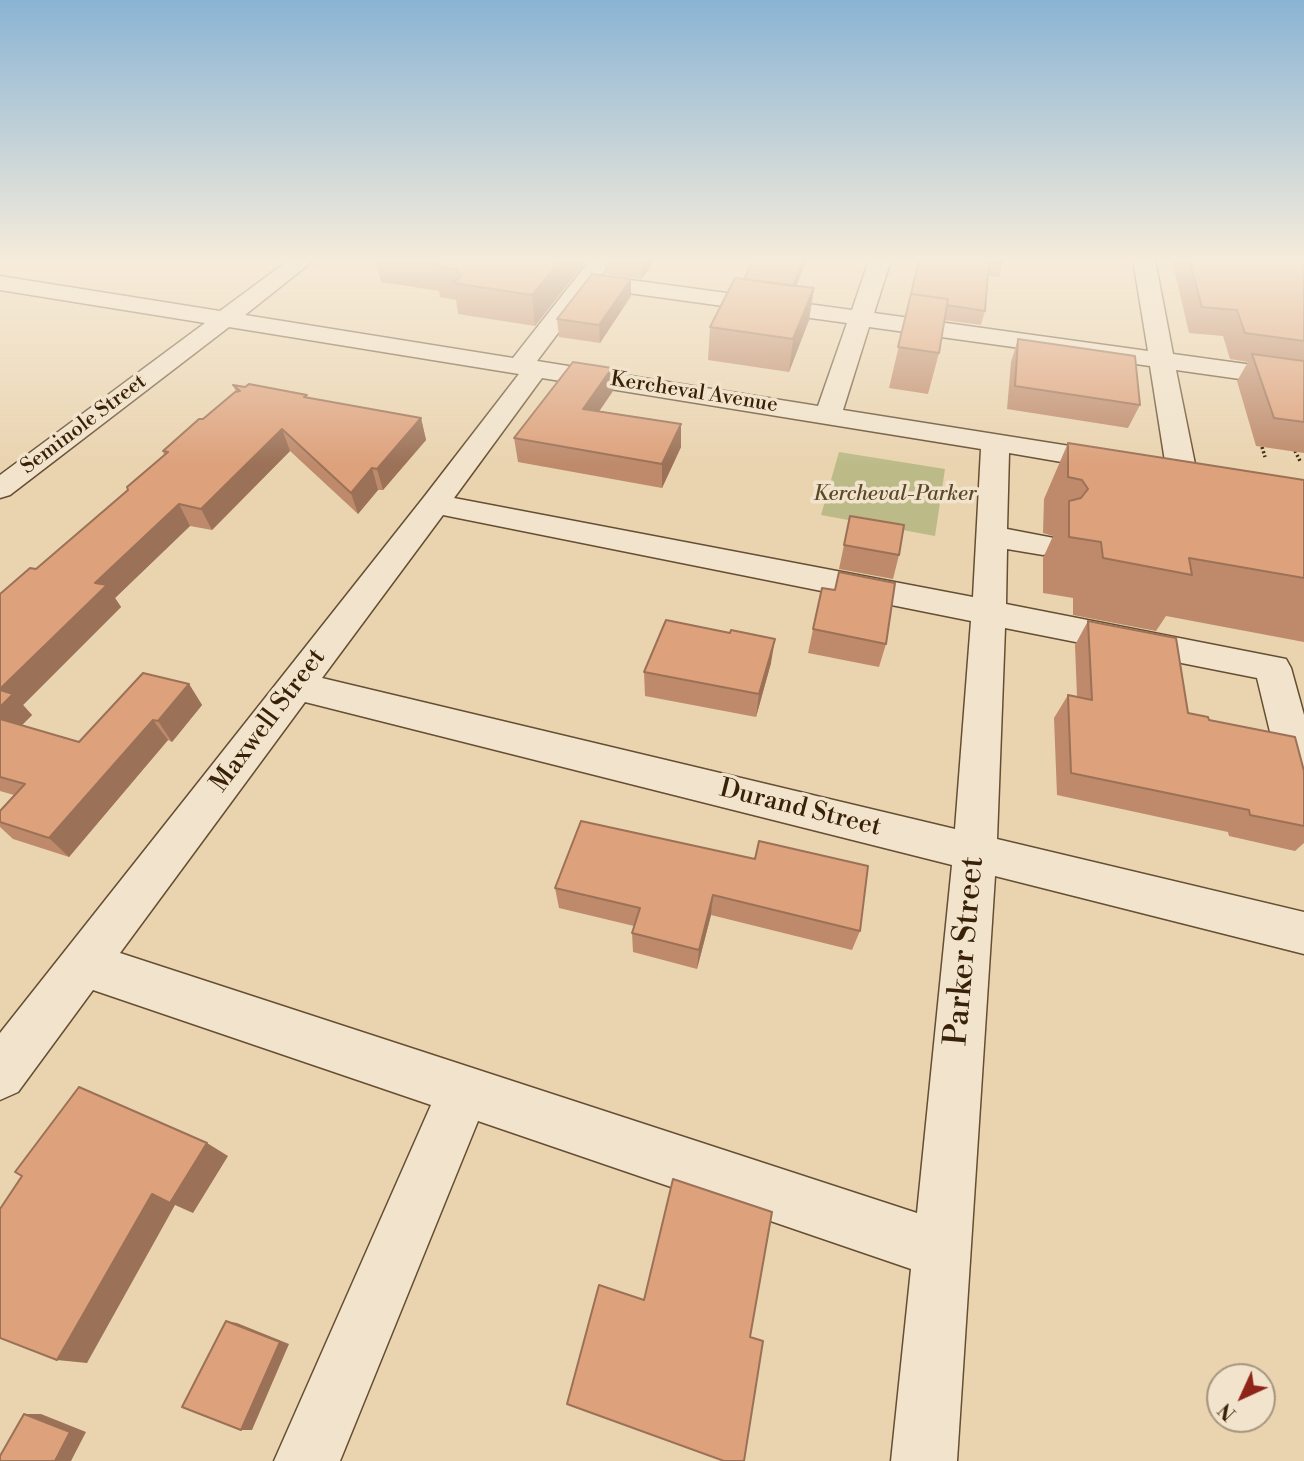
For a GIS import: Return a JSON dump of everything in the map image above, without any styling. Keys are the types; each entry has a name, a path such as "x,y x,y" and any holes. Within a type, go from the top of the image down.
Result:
{"street":[{"name":"Seminole Street","path":"0,489 213,328"},
{"name":"Kercheval Avenue","path":"289,328 995,441 1194,476 1160,360"},
{"name":"Maxwell Street","path":"0,1074 435,504 554,328"},
{"path":"828,415 858,328"},
{"path":"928,328 1304,380"},
{"path":"1155,328 1160,360"},
{"name":"Parker Street","path":"924,1461 975,853 989,611 995,441"},
{"path":"435,504 1273,668 1304,790"},
{"path":"991,537 1043,545"},
{"name":"Durand Street","path":"296,686 1304,933"},
{"path":"84,964 941,1250"},
{"path":"307,1461 464,1091"}],"path":[{"path":"1262,447 1265,457"},
{"path":"1295,451 1301,463"}],"green space":[{"name":"Kercheval-Parker","path":"839,452 945,469 935,536 821,515"}],"building":[{"path":"718,328 797,328 793,339"},
{"path":"903,328 943,328 939,353 898,347"},
{"path":"1243,328 1304,328 1304,341 1245,333"},
{"path":"1018,339 1135,356 1140,405 1015,386"},
{"path":"1252,354 1304,361 1304,422 1274,418"},
{"path":"573,362 612,368 583,409 681,424 662,464 514,438"},
{"path":"249,384 421,418 377,469 372,468 351,493 282,429 201,509 179,504 95,583 107,585 0,689 0,594 30,568 36,569 128,490 127,487 168,452 163,451 199,419 203,419 235,392 240,391 233,385 245,387"},
{"path":"1068,443 1304,480 1304,578 1189,558 1192,575 1103,558 1101,542 1069,537 1069,501 1081,498 1088,489 1082,480 1068,477"},
{"path":"850,516 904,525 899,555 844,545"},
{"path":"839,572 895,583 886,644 813,629 822,588 835,590"},
{"path":"666,620 775,639 759,694 644,672"},
{"path":"1088,621 1176,638 1188,713 1208,717 1209,720 1295,737 1304,771 1304,826 1250,815 1249,810 1071,773 1068,695 1092,700"},
{"path":"143,673 189,684 158,721 153,720 49,838 0,822 0,811 25,784 0,777 0,719 79,742"},
{"path":"0,690 13,694 0,707"},
{"path":"581,821 755,859 759,841 868,866 860,931 713,895 699,950 632,933 640,908 555,888"},
{"path":"79,1087 207,1143 170,1203 152,1194 57,1360 0,1338 0,1209 22,1176 15,1172"},
{"path":"673,1179 772,1212 750,1337 763,1341 744,1461 724,1461 567,1404 599,1285 644,1300"},
{"path":"226,1321 280,1342 241,1430 182,1407"},
{"path":"24,1414 70,1432 55,1461 0,1461 0,1456"}]}
